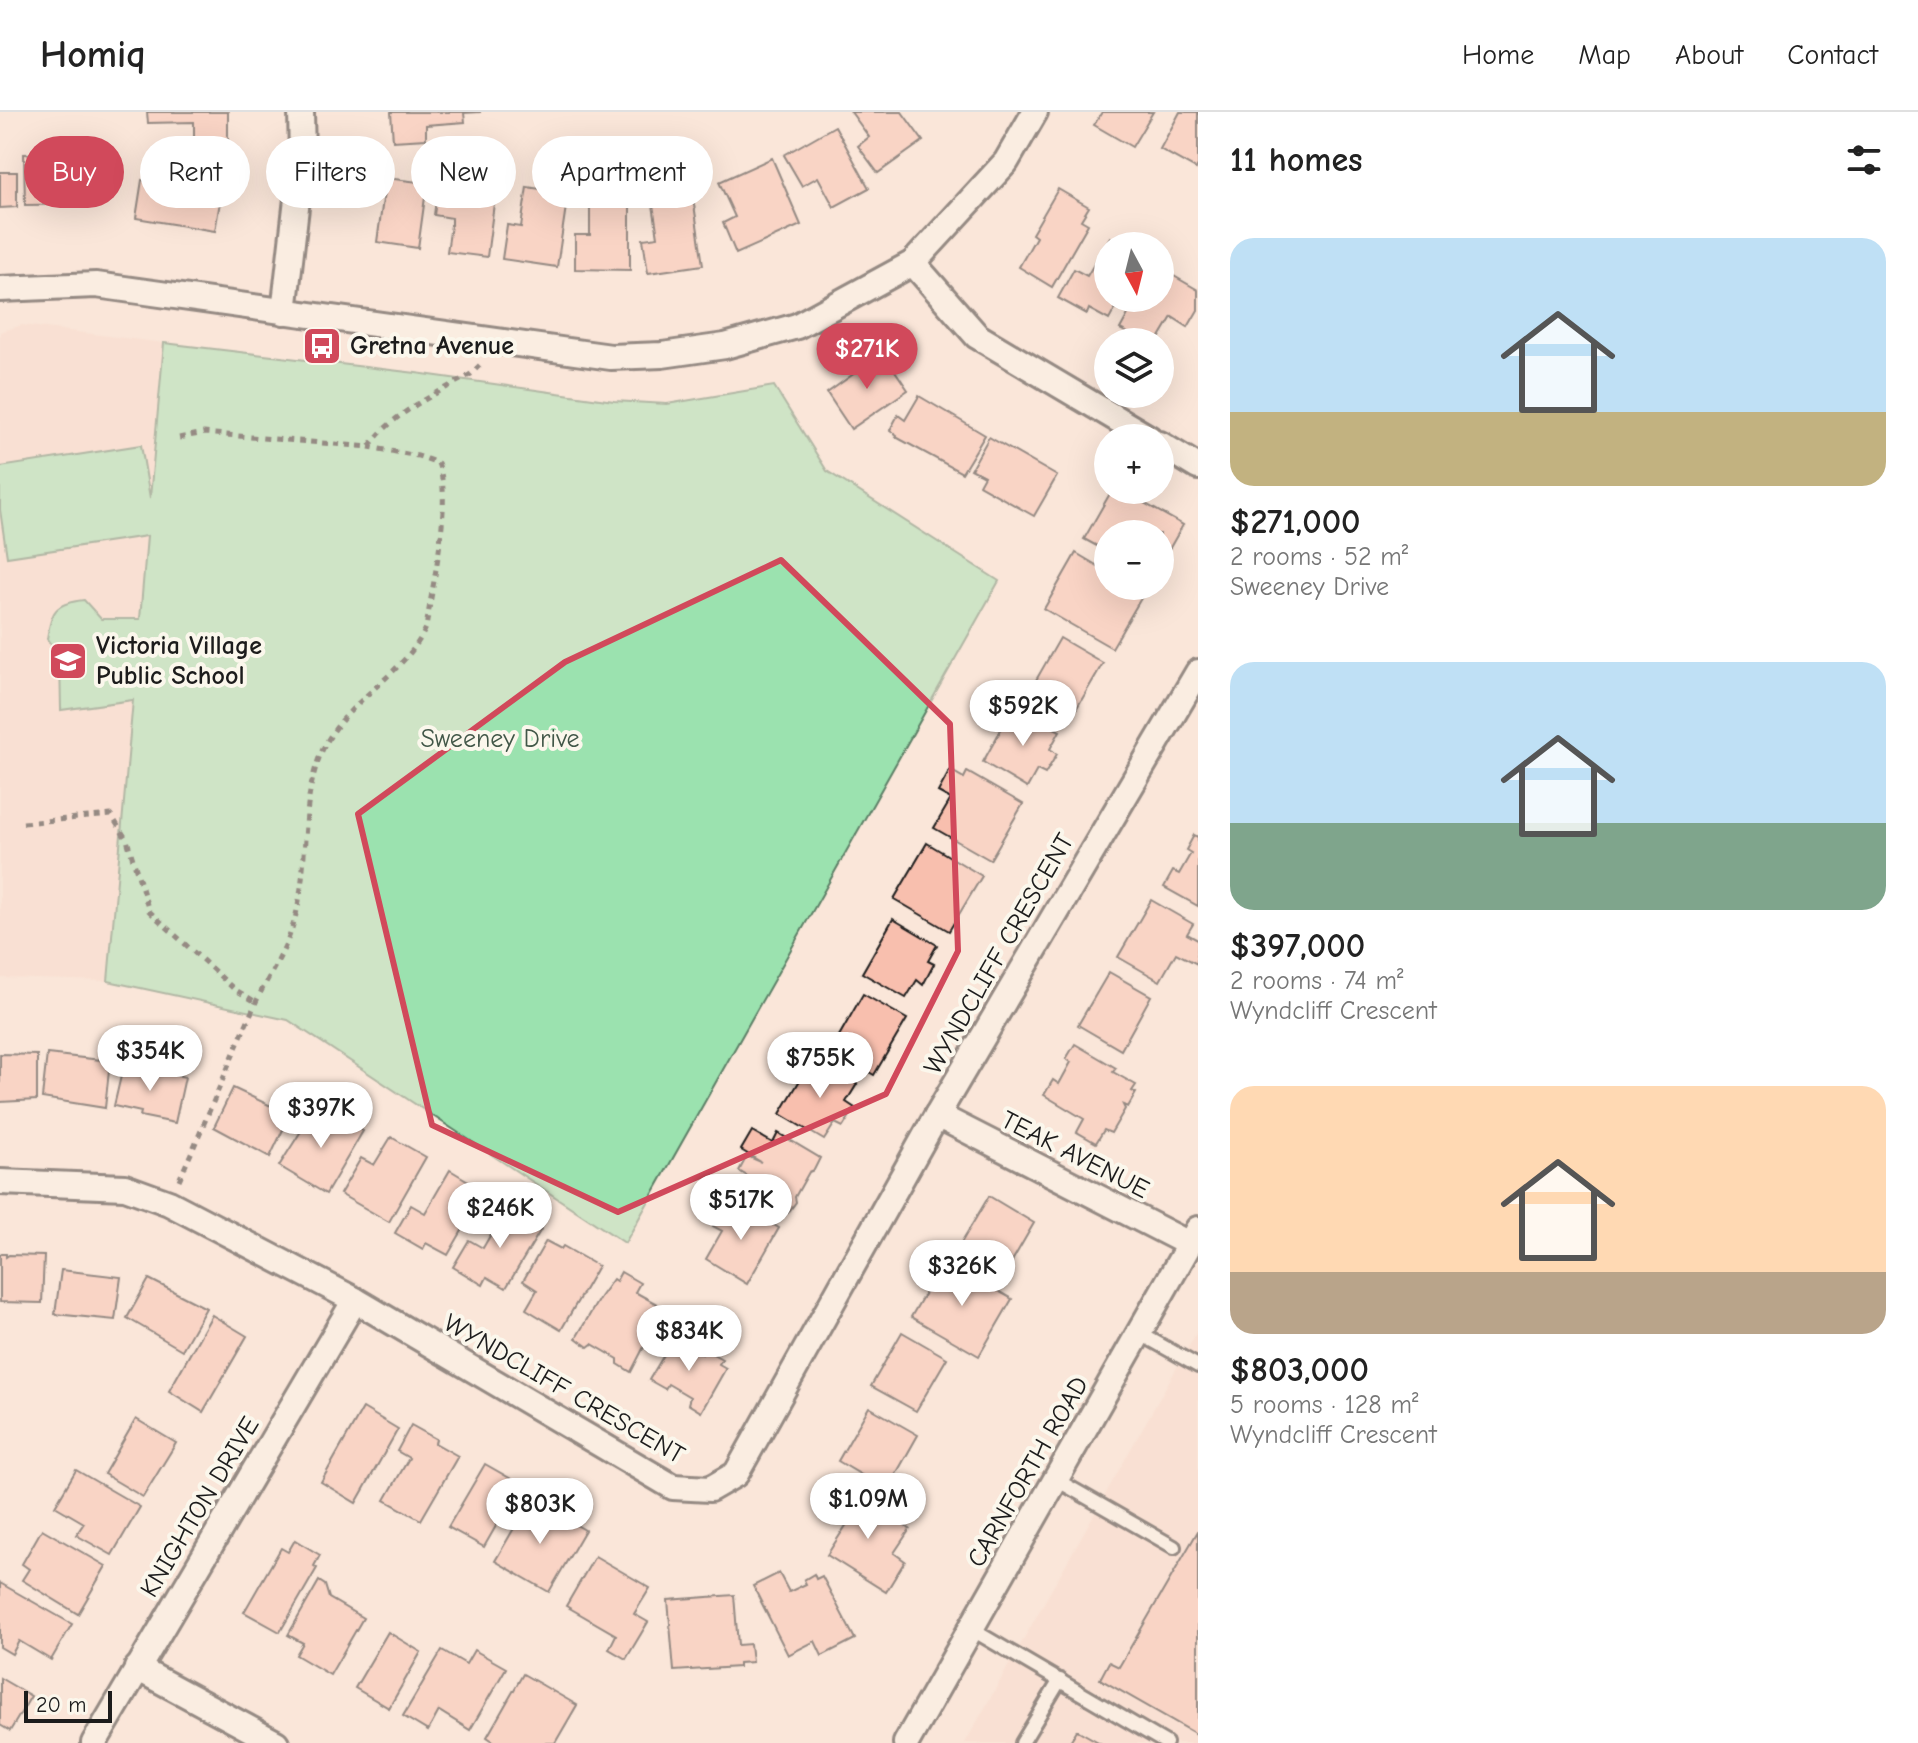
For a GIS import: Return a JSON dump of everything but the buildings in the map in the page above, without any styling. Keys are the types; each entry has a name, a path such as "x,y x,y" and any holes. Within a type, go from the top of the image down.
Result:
{"street":[{"path":"284,312 302,155 301,112"},
{"path":"0,289 96,285 611,357 662,355 725,346 797,326 913,263 1006,162 1035,112"},
{"path":"913,263 977,336 1125,424"},
{"path":"1174,452 1198,467"},
{"name":"WYNDCLIFF CRESCENT","path":"0,1182 125,1187 169,1203 355,1300 673,1487 710,1489 736,1474 937,1115 1198,672"},
{"name":"TEAK AVENUE","path":"937,1115 1193,1237"},
{"name":"CARNFORTH ROAD","path":"906,1743 1193,1237"},
{"name":"KNIGHTON DRIVE","path":"94,1743 355,1300"},
{"path":"137,1668 276,1743"}],"lane":[{"path":"1139,1333 1198,1366"},
{"path":"1055,1479 1174,1547"},
{"path":"971,1629 1166,1743"},
{"path":"1022,1743 1060,1680"}],"path":[{"path":"369,447 380,431 396,418 471,374 503,341"},
{"path":"169,1203 256,1002 292,930 298,902 310,787 319,758 331,734 361,698 417,647 426,628 444,502 444,478 438,463 418,456 369,447 204,433 179,438"},
{"path":"23,823 111,815 127,840 149,911 234,989 256,1002"}],"highlighted area":[{"path":"781,560 950,724 958,951 886,1094 618,1212 432,1125 358,814 565,662"}],"shaded area":[{"name":"Victoria Village Public School","path":"22,325 164,343 108,981 0,978 0,332"},
{"path":"1198,1330 1198,1743 965,1743"}],"green space":[{"name":"Sweeney Drive","path":"164,343 416,373 614,401 667,404 774,386 827,471 999,581 625,1243 288,1020 108,981 133,700 61,710 60,657 47,639 56,610 74,601 84,600 101,619 140,619 147,536 7,557 0,510 0,467 141,445 150,498"}],"place":[{"name":"Gretna Avenue","path":"322,346"},
{"name":"Victoria Village Public School","path":"68,661"}]}
